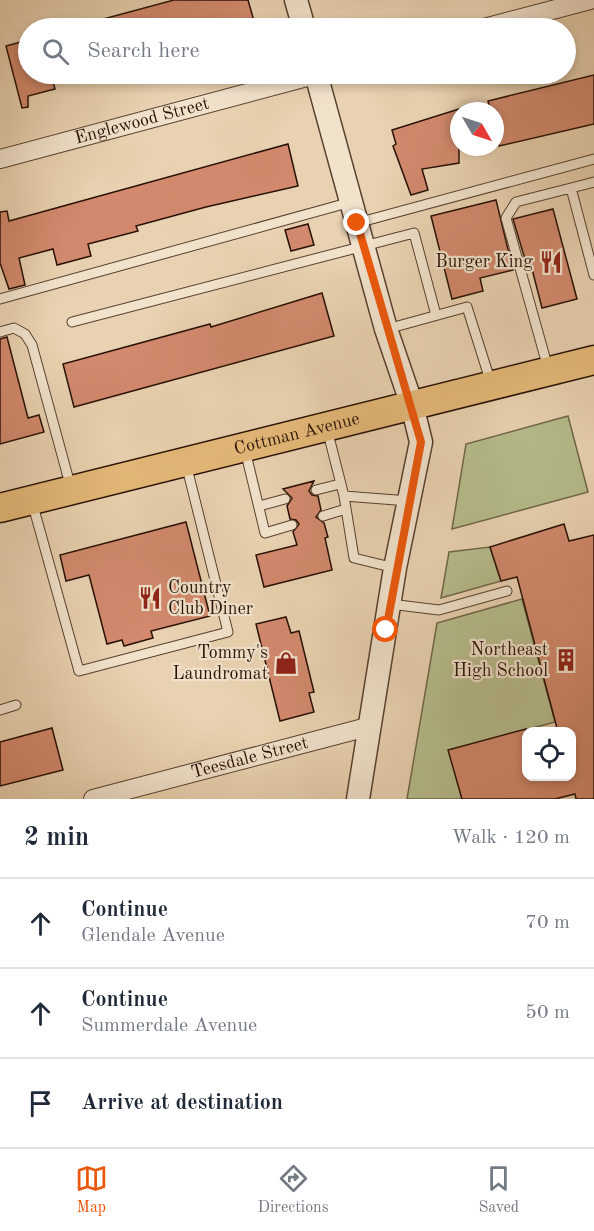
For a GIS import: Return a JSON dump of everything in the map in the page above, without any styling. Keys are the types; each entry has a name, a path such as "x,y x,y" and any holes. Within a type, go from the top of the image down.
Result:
{"main road":[{"name":"Cottman Avenue","path":"0,508 594,360"}],"street":[{"path":"296,0 301,18"},
{"path":"522,18 590,0"},
{"name":"Englewood Street","path":"0,159 280,84"},
{"path":"320,84 386,329 412,405 421,442 395,568 358,799"},
{"name":"Teesdale Street","path":"93,799 371,726"}],"lane":[{"path":"0,299 357,223 594,159"},
{"path":"549,371 506,218 516,202 594,182"},
{"path":"572,188 594,275"},
{"path":"72,322 357,223 414,233 436,315"},
{"path":"386,329 467,307 492,386"},
{"path":"0,332 14,328 25,334 32,345 72,490"},
{"path":"326,427 344,496 354,558 395,568"},
{"path":"245,447 265,532 292,525"},
{"path":"31,500 79,671 228,632 185,462"},
{"path":"316,490 340,484"},
{"path":"344,496 409,501"},
{"path":"259,506 285,499"},
{"path":"323,516 346,509"},
{"path":"390,604 439,610 507,591"},
{"path":"0,710 16,705"}],"green space":[{"path":"568,416 588,492 452,529 466,444"},
{"path":"490,547 501,581 441,598 449,552"},
{"path":"522,599 555,722 536,727 522,727 522,731 449,750 462,799 407,799 437,623"}],"building":[{"path":"174,0 248,0 253,18 107,18"},
{"path":"18,43 18,84 54,84 55,89 28,96 28,107 22,108 6,46"},
{"path":"594,75 594,124 504,145 504,102 488,101 557,84 576,84 576,79"},
{"path":"450,112 450,156 459,156 459,163 422,169 428,190 411,195 393,146 396,144 392,130"},
{"path":"288,144 298,186 136,226 138,231 88,244 91,256 57,265 53,249 19,258 25,285 9,289 0,263 0,212 7,211 9,221"},
{"path":"496,200 513,270 480,278 483,291 452,299 431,216"},
{"name":"Burger King","path":"553,209 577,299 542,308 531,265 527,266 513,219"},
{"path":"308,224 314,245 291,251 285,230"},
{"path":"322,293 334,336 74,407 63,364 210,324 211,327"},
{"path":"7,337 28,418 39,415 44,432 0,444 0,339"},
{"path":"314,481 309,491 312,495 318,496 321,510 316,517 324,523 332,570 264,587 256,555 297,545 293,532 299,524 296,520 290,519 287,506 292,498 283,489"},
{"name":"Country Club Diner","path":"186,522 210,616 151,631 153,638 124,646 122,640 107,644 89,575 66,581 60,555"},
{"name":"Northeast High School","path":"564,524 569,541 594,535 594,799 576,799 575,794 555,799 462,799 448,750 522,730 522,781 576,781 576,727 557,727 517,577 501,581 490,547"},
{"name":"Tommy's Laundromat","path":"286,617 291,633 299,631 314,692 309,693 314,712 280,721 256,624"},
{"path":"52,728 63,770 0,786 0,742"}],"place":[{"name":"Burger King","path":"551,262"},
{"name":"Country Club Diner","path":"150,598"},
{"name":"Northeast High School","path":"566,660"},
{"name":"Tommy's Laundromat","path":"286,663"}],"route":[{"path":"357,223 386,329 412,405 421,442 395,568 386,630"}]}
